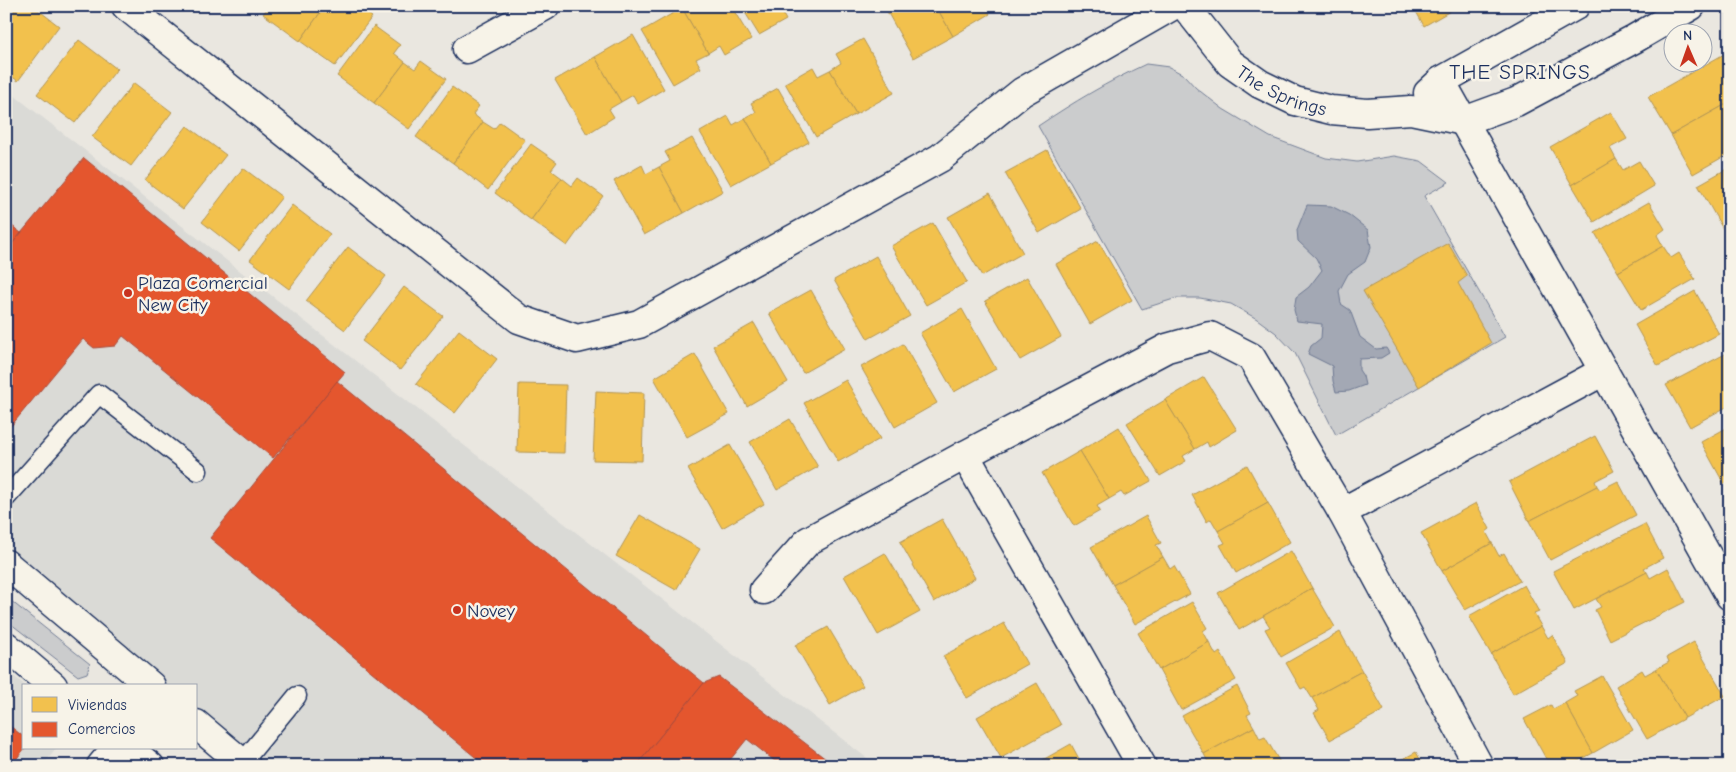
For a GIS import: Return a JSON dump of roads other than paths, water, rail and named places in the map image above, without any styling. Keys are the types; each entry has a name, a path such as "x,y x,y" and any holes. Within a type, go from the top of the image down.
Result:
{"street":[{"path":"126,6 519,319 577,339 639,324 940,158 1022,92 1172,6"},
{"path":"467,49 545,6"},
{"name":"The Springs","path":"1185,6 1230,63 1260,84 1294,101 1331,110 1368,113 1411,110 1464,120 1516,102 1634,39 1691,6"},
{"path":"1411,110 1441,81 1575,6"},
{"path":"1441,81 1730,596"},
{"path":"764,590 808,541 1167,348 1210,336 1252,357 1342,512 1479,766"},
{"path":"1342,512 1604,371"},
{"path":"965,455 1142,766"},
{"path":"6,564 150,684"},
{"path":"6,646 51,684"},
{"path":"198,726 244,764"},
{"path":"101,766 114,750"},
{"path":"130,750 150,766"}],"lane":[{"path":"6,498 100,394 198,472"},
{"path":"244,764 296,696"}],"place":[{"name":"Plaza Comercial New City","path":"128,293"},
{"name":"Novey","path":"457,610"}],"district":[{"name":"THE SPRINGS","path":"1520,72"}]}
